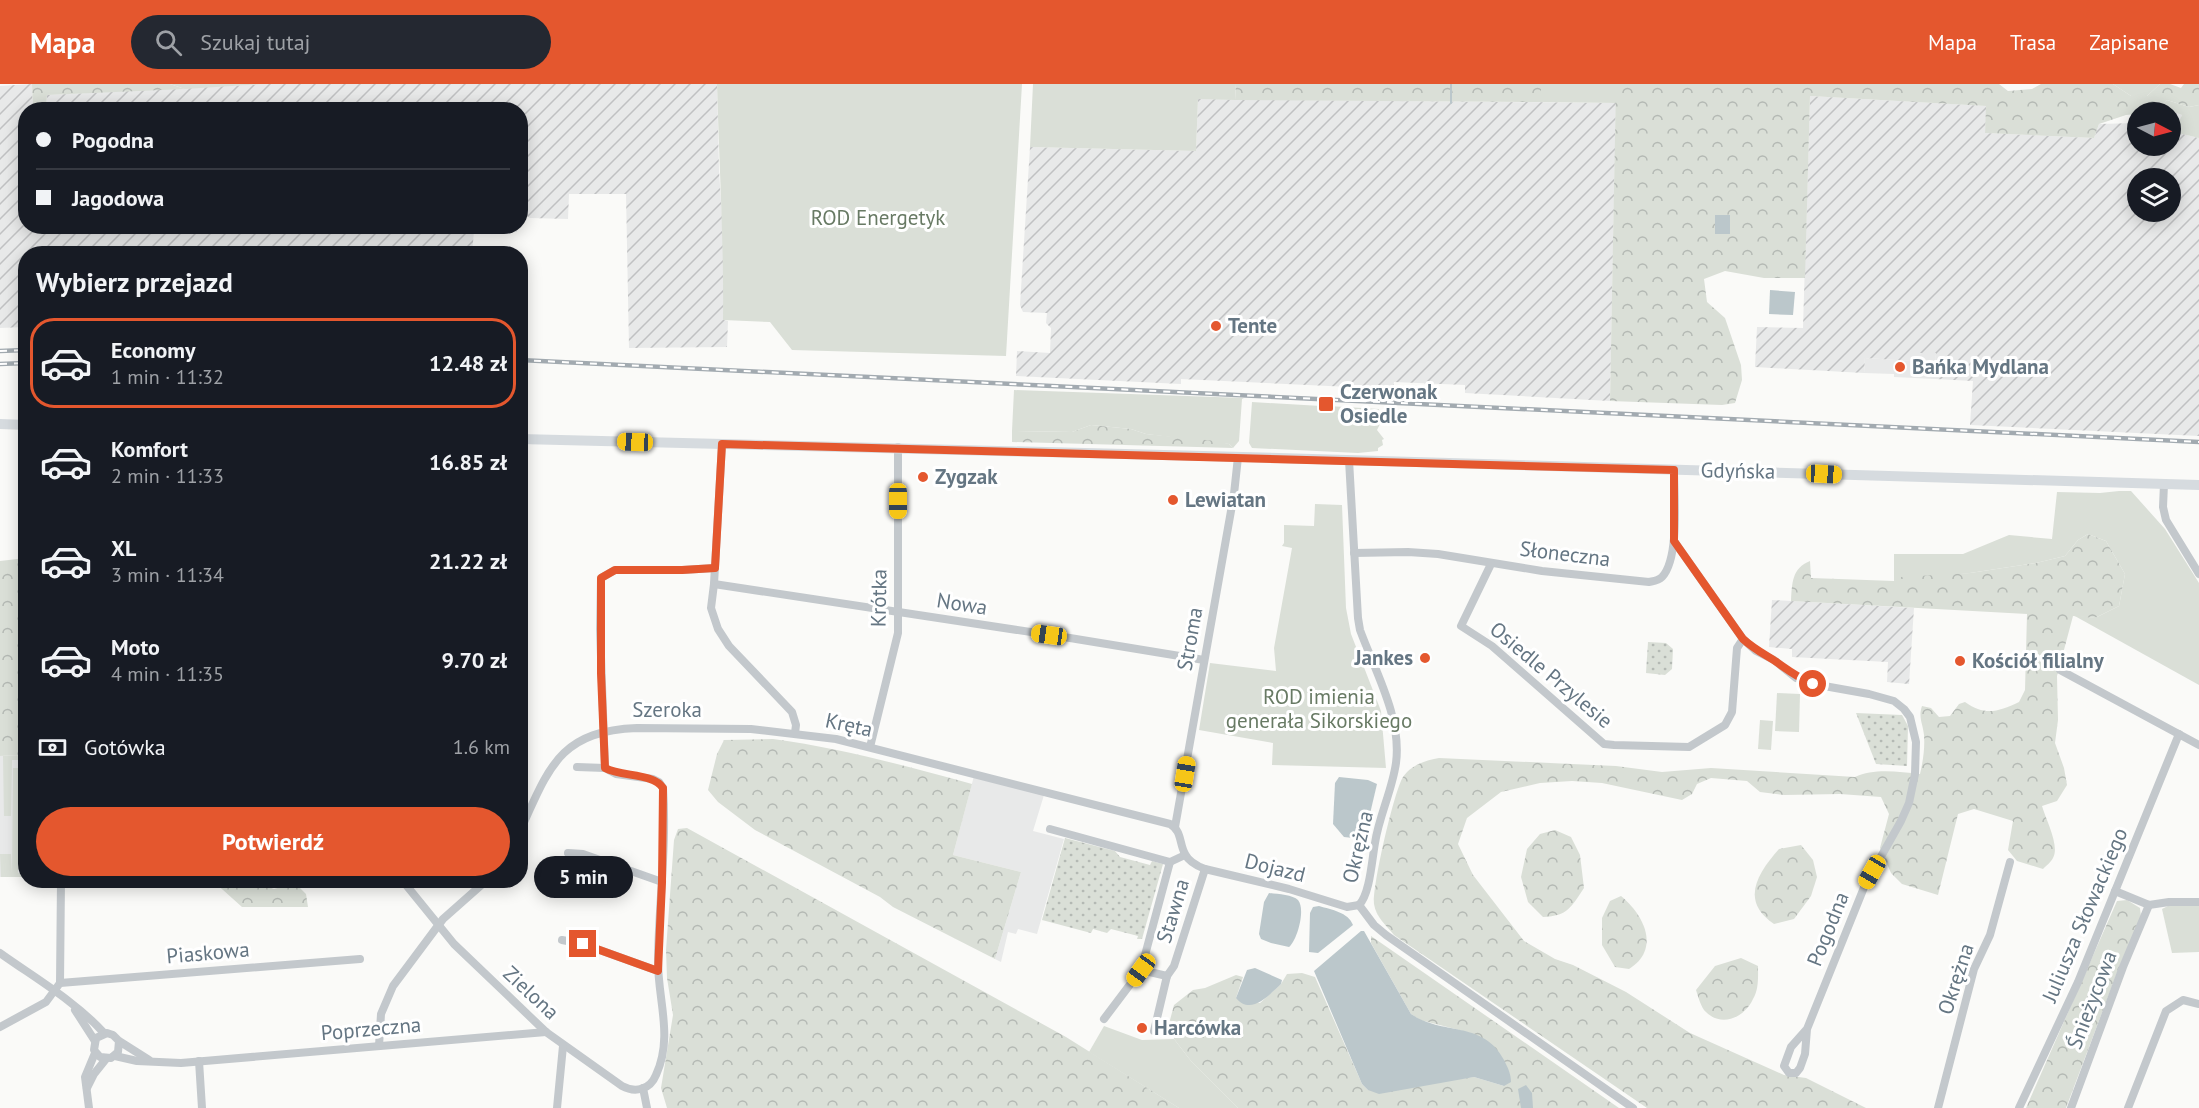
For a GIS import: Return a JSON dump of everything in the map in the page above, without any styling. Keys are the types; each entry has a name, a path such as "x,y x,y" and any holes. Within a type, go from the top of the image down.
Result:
{"main road":[{"path":"0,424 18,425"},
{"name":"Gdyńska","path":"528,439 898,447 2199,485"}],"street":[{"name":"Kręta","path":"722,444 711,608 718,629 729,646 792,712 796,725 795,733 870,747 1104,806 1175,827"},
{"name":"Krótka","path":"870,747 898,633 898,447"},
{"name":"Stroma","path":"1175,827 1234,494 1238,457"},
{"name":"Okrężna","path":"1349,460 1360,630 1388,705 1397,748 1394,776 1376,839 1365,896 1359,905 1374,925 1386,935 1634,1108"},
{"name":"Słoneczna","path":"1354,553 1438,554 1491,564 1649,582 1657,581 1663,576 1674,541 1674,470"},
{"path":"2164,484 2163,507 2166,520 2199,574"},
{"path":"1674,541 1743,639"},
{"name":"Osiedle Przylesie","path":"1491,564 1461,626 1492,646 1604,744 1689,747 1725,724 1732,712 1737,648 1743,639"},
{"path":"605,768 601,578 615,570 715,568"},
{"name":"Nowa","path":"714,584 1204,660"},
{"name":"Pogodna","path":"1743,639 1756,651 1774,660 1796,678 1813,684 1894,701 1904,709 1914,727 1916,764 1910,803 1865,885 1807,1029 1803,1063 1796,1072 1790,1073 1784,1066 1787,1054 1807,1029"},
{"path":"2060,670 2199,745"},
{"name":"Szeroka","path":"528,814 553,764 566,750 580,740 603,731 637,728 705,728 795,733"},
{"name":"Juliusza Słowackiego","path":"2019,1108 2078,982 2179,734"},
{"path":"578,767 605,768 616,774 653,779 663,788 658,971 665,1023 663,1050 656,1077 643,1088 647,1108"},
{"path":"1050,829 1170,862 1185,855 1179,832 1175,827"},
{"path":"568,853 583,854 662,882"},
{"name":"Dojazd","path":"1185,855 1193,864 1205,869 1280,886 1347,907 1359,905"},
{"path":"1104,1019 1141,970 1170,862"},
{"name":"Okrężna","path":"1938,1108 1974,969 1990,935 2010,862"},
{"name":"Stawna","path":"1154,1030 1167,976 1174,966 1205,869"},
{"path":"0,1026 35,1010 46,1002 57,987 61,888"},
{"name":"Zielona","path":"408,888 437,925 478,968 546,1032 622,1086 631,1090 643,1088"},
{"path":"379,1046 381,1014 388,994 437,925 478,888"},
{"path":"2115,891 2149,905 2199,902"},
{"name":"Śnieżycowa","path":"2071,1108 2123,967 2149,905"},
{"path":"562,940 583,944 658,971"},
{"path":"0,952 57,987 73,1006 95,1041 96,1053 85,1077 89,1108"},
{"name":"Piaskowa","path":"57,987 360,959"},
{"path":"1141,970 1167,976"},
{"path":"2128,1108 2166,1011 2183,1000 2199,1004"},
{"path":"73,1006 104,1033 113,1035 149,1060"},
{"name":"Poprzeczna","path":"110,1058 174,1063 546,1032"},
{"path":"95,1041 104,1033"},
{"path":"87,1088 94,1074 119,1049 119,1041"},
{"path":"557,1108 563,1046"},
{"path":"96,1053 100,1057 110,1058"},
{"path":"199,1061 202,1108"}],"shaded area":[{"path":"32,84 33,102 18,102 18,234 474,234 473,246 18,246 18,327 0,328 0,86"},
{"path":"264,84 717,84 724,248 724,320 728,321 727,347 629,348 626,194 569,194 568,219 528,217 528,102 47,102 47,95"},
{"path":"1810,96 1987,106 1985,133 2094,138 2099,124 2127,123 2127,156 2181,156 2181,134 2199,138 2199,436 1970,425 1973,381 1935,379 1936,353 1916,353 1911,361 1865,358 1864,373 1755,367 1757,327 1803,328"},
{"path":"1198,99 1616,103 1610,401 1465,393 1465,385 1394,382 1393,389 1181,379 1181,384 1016,376 1017,351 1050,353 1051,328 1046,323 1047,313 1023,312 1020,305 1030,147 1196,151"},
{"path":"1715,215 1730,215 1730,234 1715,234"},
{"path":"1770,290 1795,292 1793,315 1769,314"},
{"name":"Bańka Mydlana","path":"1915,353 1936,353 1935,379 1864,373 1865,358 1911,361"},
{"path":"1772,600 1914,608 1909,684 1887,682 1888,662 1792,657 1792,649 1769,647"},
{"path":"18,755 18,877 0,877 0,756"},
{"path":"974,776 1044,795 1033,831 1064,839 1037,934 1018,929 1016,934 1008,932 1001,962 995,959 1021,872 953,855"},
{"path":"1339,777 1368,780 1377,784 1365,835 1362,839 1344,837 1333,824 1335,783"},
{"path":"1269,893 1292,897 1300,904 1300,925 1289,947 1261,939 1259,934 1264,902"},
{"path":"1319,906 1343,914 1353,925 1318,953 1309,952 1310,913 1313,907"},
{"path":"1361,931 1364,931 1411,1014 1423,1021 1462,1030 1485,1039 1495,1047 1504,1060 1511,1082 1504,1086 1474,1077 1379,1094 1368,1090 1362,1084 1314,971"},
{"path":"1255,968 1282,980 1281,984 1260,1002 1248,1005 1236,998 1247,970"},
{"path":"1526,1085 1532,1093 1533,1108 1521,1108 1518,1089"}],"green space":[{"path":"32,84 170,84 185,89 47,95 46,102 33,102"},
{"path":"170,84 264,84 185,89"},
{"name":"ROD Energetyk","path":"717,84 1022,84 1006,356 792,350 770,322 723,320"},
{"path":"1033,84 1236,84 1235,100 1198,99 1196,151 1030,147"},
{"path":"1236,84 1541,84 1541,102 1235,100"},
{"path":"1541,84 1616,84 1616,103 1541,102"},
{"path":"1616,84 1999,84 2008,91 2032,89 2041,84 2113,84 2131,96 2147,96 2160,84 2170,84 2181,88 2184,84 2199,84 2199,105 2189,107 2181,104 2181,102 2167,100 2165,102 2127,102 2127,115 2099,124 2094,138 1985,133 1986,106 1810,96 1805,278 1764,278 1725,271 1704,279 1707,302 1725,318 1741,365 1742,380 1735,403 1722,405 1610,401"},
{"path":"2113,84 2160,84 2147,96 2131,96"},
{"path":"2181,104 2189,107 2199,105 2199,138 2181,134"},
{"path":"1014,390 1244,398 1242,399 1239,441 1233,448 1229,444 1091,425 1072,432 1012,431"},
{"path":"1252,402 1321,406 1322,408 1328,406 1379,409 1378,416 1382,420 1377,430 1384,439 1382,440 1383,445 1378,448 1378,451 1358,453 1252,448 1249,443"},
{"path":"1091,425 1131,429 1146,434 1216,441 1229,444 1233,448 1012,442 1012,431 1072,432"},
{"path":"2131,491 2165,529 2199,583 2199,685 2073,615 2095,618 2119,606 2125,574 2106,541 2088,534 2078,540 2065,556 1970,573 1894,581 1894,554 1963,554 2009,535 2052,539 2057,492"},
{"name":"ROD imienia generała Sikorskiego","path":"1315,504 1342,505 1346,608 1351,634 1381,711 1386,768 1272,765 1273,743 1199,730 1210,663 1276,671 1274,648 1292,548 1282,546 1284,525 1314,526"},
{"path":"2088,534 2106,541 2125,574 2119,606 2095,618 2073,616 2057,676 2058,720 2055,743 2067,785 2057,801 2042,806 2055,847 2053,858 2043,869 2017,861 2008,850 2013,821 1974,809 1958,814 1938,895 1902,884 1891,873 1880,848 1889,814 1881,797 1840,794 1784,795 1760,792 1747,781 1711,778 1697,784 1692,794 1682,800 1602,783 1572,781 1540,783 1501,792 1467,818 1458,844 1473,875 1524,941 1555,959 1573,965 1626,992 1690,1033 1784,1075 1806,1078 1866,1108 1647,1108 1394,935 1377,913 1374,904 1376,879 1399,786 1410,769 1429,760 1439,758 1616,766 1662,772 1711,768 1855,777 1870,772 1920,774 1924,745 1922,706 1931,708 1939,717 1950,716 1959,704 1965,702 1985,711 1992,711 2019,702 2025,690 2027,614 1791,601 1796,572 1810,561 1811,578 1894,581 1901,577 1970,573 2065,556 2078,540"},
{"path":"18,559 18,755 0,756 0,561"},
{"path":"1648,642 1666,643 1673,649 1672,669 1665,675 1646,673"},
{"path":"1777,693 1800,694 1799,732 1775,731"},
{"path":"1856,713 1902,715 1908,726 1907,766 1876,764"},
{"path":"1760,720 1773,721 1771,750 1758,749"},
{"path":"773,739 848,752 972,784 953,855 1021,872 995,959 893,907 880,897 755,830 718,802 708,790 717,754 724,740"},
{"path":"18,755 18,760 12,760 11,816 4,816 3,756"},
{"path":"13,768 18,768 18,877 1,877 0,854 11,854 12,873"},
{"path":"687,828 1066,1037 1179,1108 667,1108 661,1088 673,1015 667,978 666,950 674,840 678,829"},
{"path":"1555,830 1571,837 1580,855 1584,888 1564,912 1543,917 1528,902 1521,877 1527,849 1540,834"},
{"path":"1065,838 1115,851 1120,857 1150,865 1152,861 1163,864 1142,939 1111,929 1107,933 1093,929 1091,933 1042,920"},
{"path":"1801,845 1813,860 1817,877 1811,896 1794,919 1774,924 1757,906 1755,897 1759,878 1779,849"},
{"path":"221,888 300,888 306,894 308,907 242,907"},
{"path":"1621,896 1636,913 1646,932 1647,942 1644,952 1639,961 1629,969 1615,967 1602,945 1602,918 1610,901"},
{"path":"2127,900 2140,908 2141,917 2120,965 2066,1108 2026,1108 2117,901"},
{"path":"2199,905 2199,952 2172,953 2162,909 2168,906"},
{"path":"1371,936 1619,1108 1238,1108 1191,1061 1174,1039 1170,1020 1174,1005 1193,990 1205,988 1236,975 1243,977 1236,998 1260,1003 1281,984 1287,974 1302,973 1315,977 1362,1084 1368,1090 1474,1077 1504,1086 1467,1032 1420,1020 1411,1014 1371,943"},
{"path":"1741,958 1758,966 1755,995 1745,1011 1739,1015 1726,1020 1712,1017 1703,1008 1696,990 1715,966"},
{"path":"1104,1026 1142,1040 1174,1039 1191,1061 1238,1108 1179,1108 1089,1052"}],"waterway":[{"path":"1451,84 1451,103"}],"railway":[{"path":"0,351 18,350"},
{"path":"528,360 2199,442"},
{"path":"0,364 18,363"}],"place":[{"name":"Tente","path":"1216,326"},
{"name":"Bańka Mydlana","path":"1900,367"},
{"name":"Czerwonak Osiedle","path":"1326,404"},
{"name":"Zygzak","path":"923,477"},
{"name":"Lewiatan","path":"1173,500"},
{"name":"Jankes","path":"1425,658"},
{"name":"Kościół filialny","path":"1960,661"},
{"name":"Harcówka","path":"1142,1028"}],"route":[{"path":"583,944 658,971 663,788 653,779 616,774 605,768 601,673 601,578 615,570 715,568 722,444 898,447 1674,470 1674,541 1743,639 1756,651 1774,660 1796,678 1813,684"}]}
